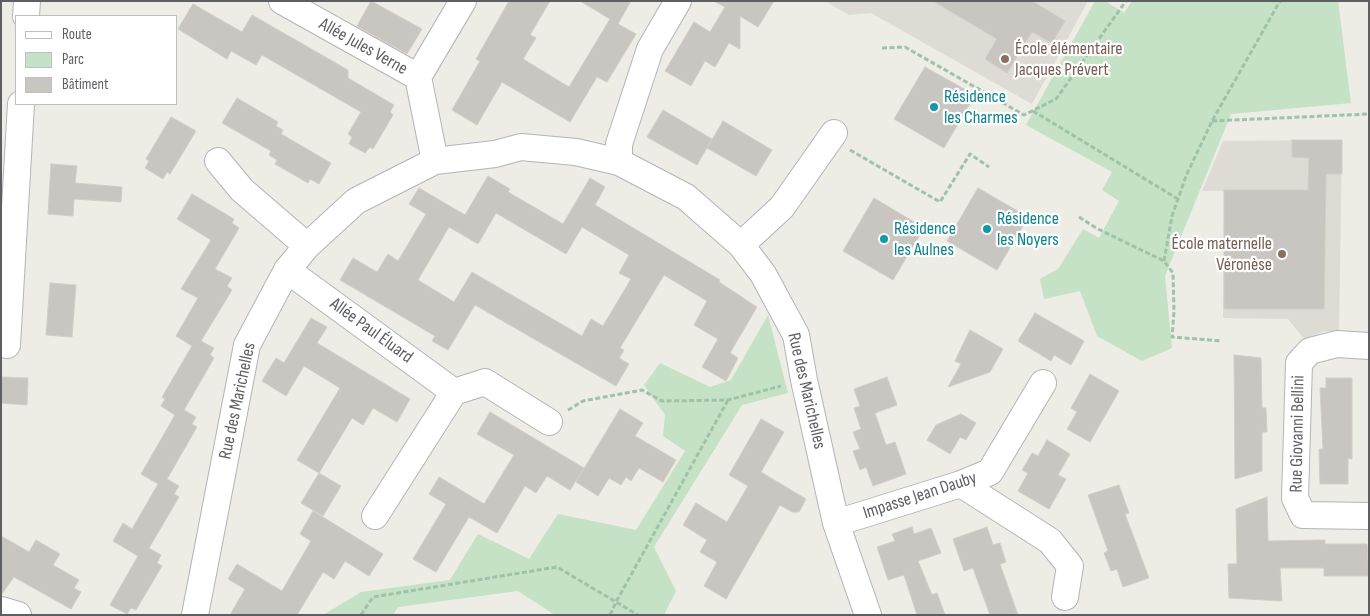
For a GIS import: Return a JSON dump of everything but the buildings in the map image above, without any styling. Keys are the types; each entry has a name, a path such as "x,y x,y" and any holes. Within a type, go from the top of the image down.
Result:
{"street":[{"path":"26,15 27,1"},
{"name":"Allée Jules Verne","path":"282,1 418,77"},
{"name":"Allée Jules Verne","path":"435,162 418,77 463,1"},
{"path":"619,162 619,144 650,49 678,1"},
{"path":"7,345 21,105"},
{"path":"741,245 782,207 832,136"},
{"name":"Rue des Marichelles","path":"195,615 247,345 287,270 307,246 356,201 435,162 494,154 521,147 576,152 619,162 686,197 741,245 763,274 796,335 804,380 836,523 868,615"},
{"path":"218,161 242,190 307,246"},
{"name":"Allée Paul Éluard","path":"287,270 454,392"},
{"name":"Rue Giovanni Bellini","path":"1369,346 1337,344 1310,351 1299,363 1294,498 1303,515 1369,516"},
{"path":"375,516 454,392 485,382 549,422"},
{"name":"Impasse Jean Dauby","path":"836,523 961,484 990,472 1043,384"},
{"path":"961,484 1050,542 1070,566 1065,597"},
{"path":"1,610 18,615"}],"path":[{"path":"882,48 905,47 1024,115 1056,99 1126,1"},
{"path":"1164,261 1172,216 1186,176 1212,121 1280,1"},
{"path":"1033,111 1178,199"},
{"path":"1212,121 1369,114"},
{"path":"832,136 940,202 970,154 989,167"},
{"path":"1079,217 1098,229 1164,261 1173,273 1174,312 1172,337 1222,341"},
{"path":"549,422 583,401 642,390 662,401 728,400 804,380"},
{"path":"610,615 728,400"},
{"path":"361,615 373,597 557,567 638,615"}],"shaded area":[{"name":"École élémentaire Jacques Prévert","path":"825,1 1088,1 1032,104 871,13 849,15"},
{"name":"École maternelle Véronèse","path":"1342,140 1339,332 1325,331 1304,339 1288,319 1223,318 1224,191 1202,191 1223,141"}],"green space":[{"path":"1095,1 1105,1 1124,13 1132,1 1338,1 1351,103 1231,114 1165,276 1172,348 1142,361 1097,336 1080,291 1044,299 1040,279 1058,269 1083,229 1099,238 1119,201 1102,190 1112,172 1026,125"},
{"path":"768,315 788,393 742,405 654,547 676,591 664,615 555,615 518,591 398,607 393,615 323,615 361,592 450,580 478,534 529,559 558,514 636,530 685,451 663,436 665,415 644,385 660,363 710,387 731,380"}],"place":[{"name":"École élémentaire Jacques Prévert","path":"1005,59"},
{"name":"Résidence les Charmes","path":"934,107"},
{"name":"Résidence les Noyers","path":"987,229"},
{"name":"Résidence les Aulnes","path":"884,239"},
{"name":"École maternelle Véronèse","path":"1282,254"}]}
